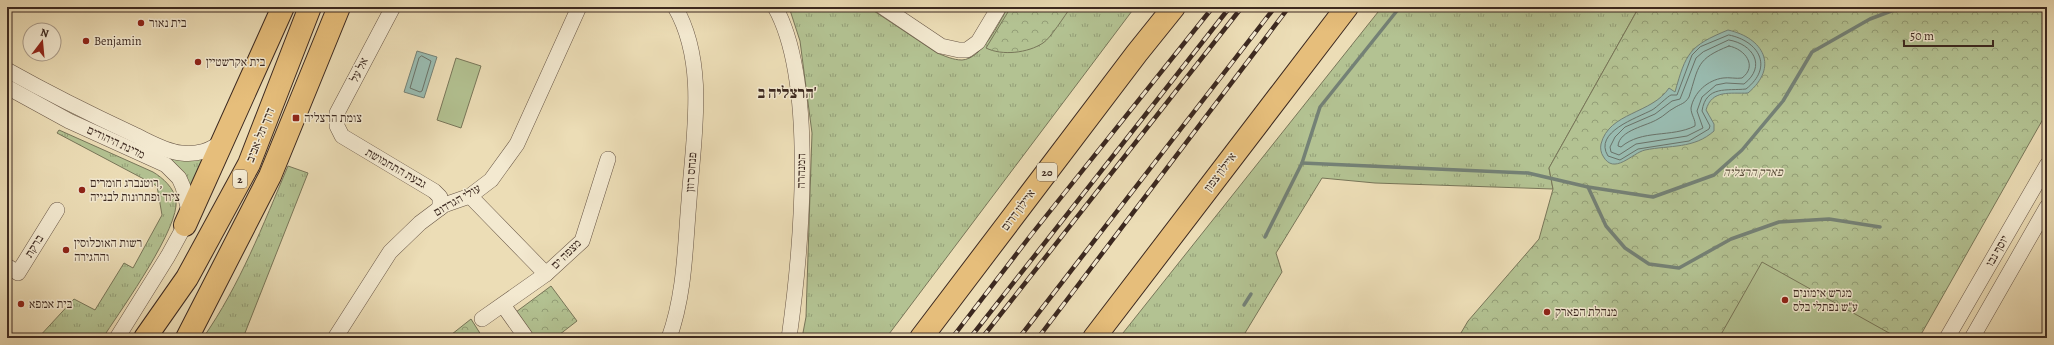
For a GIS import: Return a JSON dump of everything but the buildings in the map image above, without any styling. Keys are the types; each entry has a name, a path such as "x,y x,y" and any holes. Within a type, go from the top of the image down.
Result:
{"highway":[{"path":"185,225 283,7"},
{"name":"דרך תל-אביב","path":"145,338 187,278 248,164 310,7"},
{"name":"2","path":"179,338 203,307 273,170 339,7"},
{"name":"איילון דרום","path":"921,338 1137,53 1174,7"},
{"name":"איילון צפון","path":"1094,338 1347,7"},
{"path":"187,338 203,307"}],"street":[{"name":"אל על","path":"342,136 337,126 337,113 393,7"},
{"name":"עולי הגרדום","path":"335,338 390,252 420,223 440,208 470,196 491,180 517,144 579,7"},
{"name":"פנחס רוזן","path":"669,338 681,300 696,102 690,48 680,16 675,7"},
{"name":"המנהרה","path":"775,7 790,47 796,71 801,124 799,220 789,338"},
{"path":"883,7 941,46 959,50 967,50 978,42 999,7"},
{"name":"מדינת היהודים","path":"7,70 72,106 170,150 191,153 202,152 218,146 224,140"},
{"name":"מדינת היהודים","path":"7,87 69,121 166,165 179,178 183,187 188,207 185,225"},
{"name":"גבעת התחמושת","path":"342,136 434,191 440,197 440,208"},
{"name":"מצפה ים","path":"482,319 546,274 582,241 608,159"},
{"name":"יוסף נבו","path":"1947,338 2047,165"},
{"path":"470,196 546,274"},
{"name":"יוסף נבו","path":"1972,338 2047,207"},
{"name":"ברקת","path":"7,266 18,273 57,210"},
{"path":"117,338 168,256 185,225"},
{"path":"503,305 525,336 522,338"}],"green space":[{"path":"789,7 868,7 937,53 952,59 962,60 976,54 983,47 995,31 1008,7 1135,7 886,338 802,338 806,317 812,133 800,41"},
{"path":"1011,7 1071,7 1046,41 1037,46 1023,51 1007,53 986,48"},
{"path":"1382,7 1639,7 1549,168 1553,189 1375,183 1322,178 1276,253 1282,272 1242,338 1119,338"},
{"name":"פארק הרצליה","path":"1639,7 2047,7 2047,112 1919,338 1458,338 1468,321 1539,239 1553,189 1549,168"},
{"path":"456,58 481,66 461,128 437,120"},
{"path":"59,130 153,172 168,184 173,191 176,200 175,212 160,247 137,287 106,333 101,338 38,338 74,299 95,310 124,263 133,268 162,215 157,186 57,133"},
{"path":"171,157 205,157 191,202 170,163"},
{"path":"288,166 308,173 243,338 203,338 240,276"},
{"name":"מגרש אימונים ע\"ש נפתלי בלס","path":"1762,262 1898,338 1719,338"},
{"path":"551,286 577,321 555,338 535,338 516,312"},
{"path":"471,319 483,338 447,338"}],"water":[{"path":"1728,30 1751,40 1763,55 1765,64 1763,73 1758,83 1748,93 1722,94 1717,96 1709,103 1706,110 1714,124 1714,131 1706,137 1690,144 1645,150 1618,164 1607,162 1602,153 1601,144 1606,133 1613,125 1662,97 1669,88 1675,92 1682,68 1691,52 1705,41"},
{"path":"417,51 437,57 424,98 404,92"}],"waterway":[{"path":"1265,237 1302,163 1320,107 1400,7"},
{"path":"1302,163 1528,173 1588,187 1653,197 1714,175 1742,150 1783,101 1812,52 1870,19 1902,7"},
{"path":"1588,187 1606,226 1625,248 1649,264 1679,268 1731,239 1779,222 1829,219 1880,227"},
{"path":"1244,305 1251,294"}],"railway":[{"path":"952,338 1031,235 1213,7"},
{"path":"970,338 1230,7"},
{"path":"982,338 1242,7"},
{"path":"1019,338 1275,7"},
{"path":"1038,338 1289,7"}],"place":[{"name":"בית נאור","path":"141,23"},
{"name":"Benjamin","path":"86,41"},
{"name":"בית אקרשטיין","path":"198,62"},
{"name":"צומת הרצליה","path":"296,118"},
{"name":"רוטנברג חומרים, ציוד ופתרונות לבנייה","path":"82,190"},
{"name":"רשות האוכלוסין וההגירה","path":"66,250"},
{"name":"מגרש אימונים ע\"ש נפתלי בלס","path":"1785,300"},
{"name":"בית אמפא","path":"21,304"},
{"name":"מנהלת הפארק","path":"1547,312"}],"district":[{"name":"הרצליה ב'","path":"787,92"}]}
